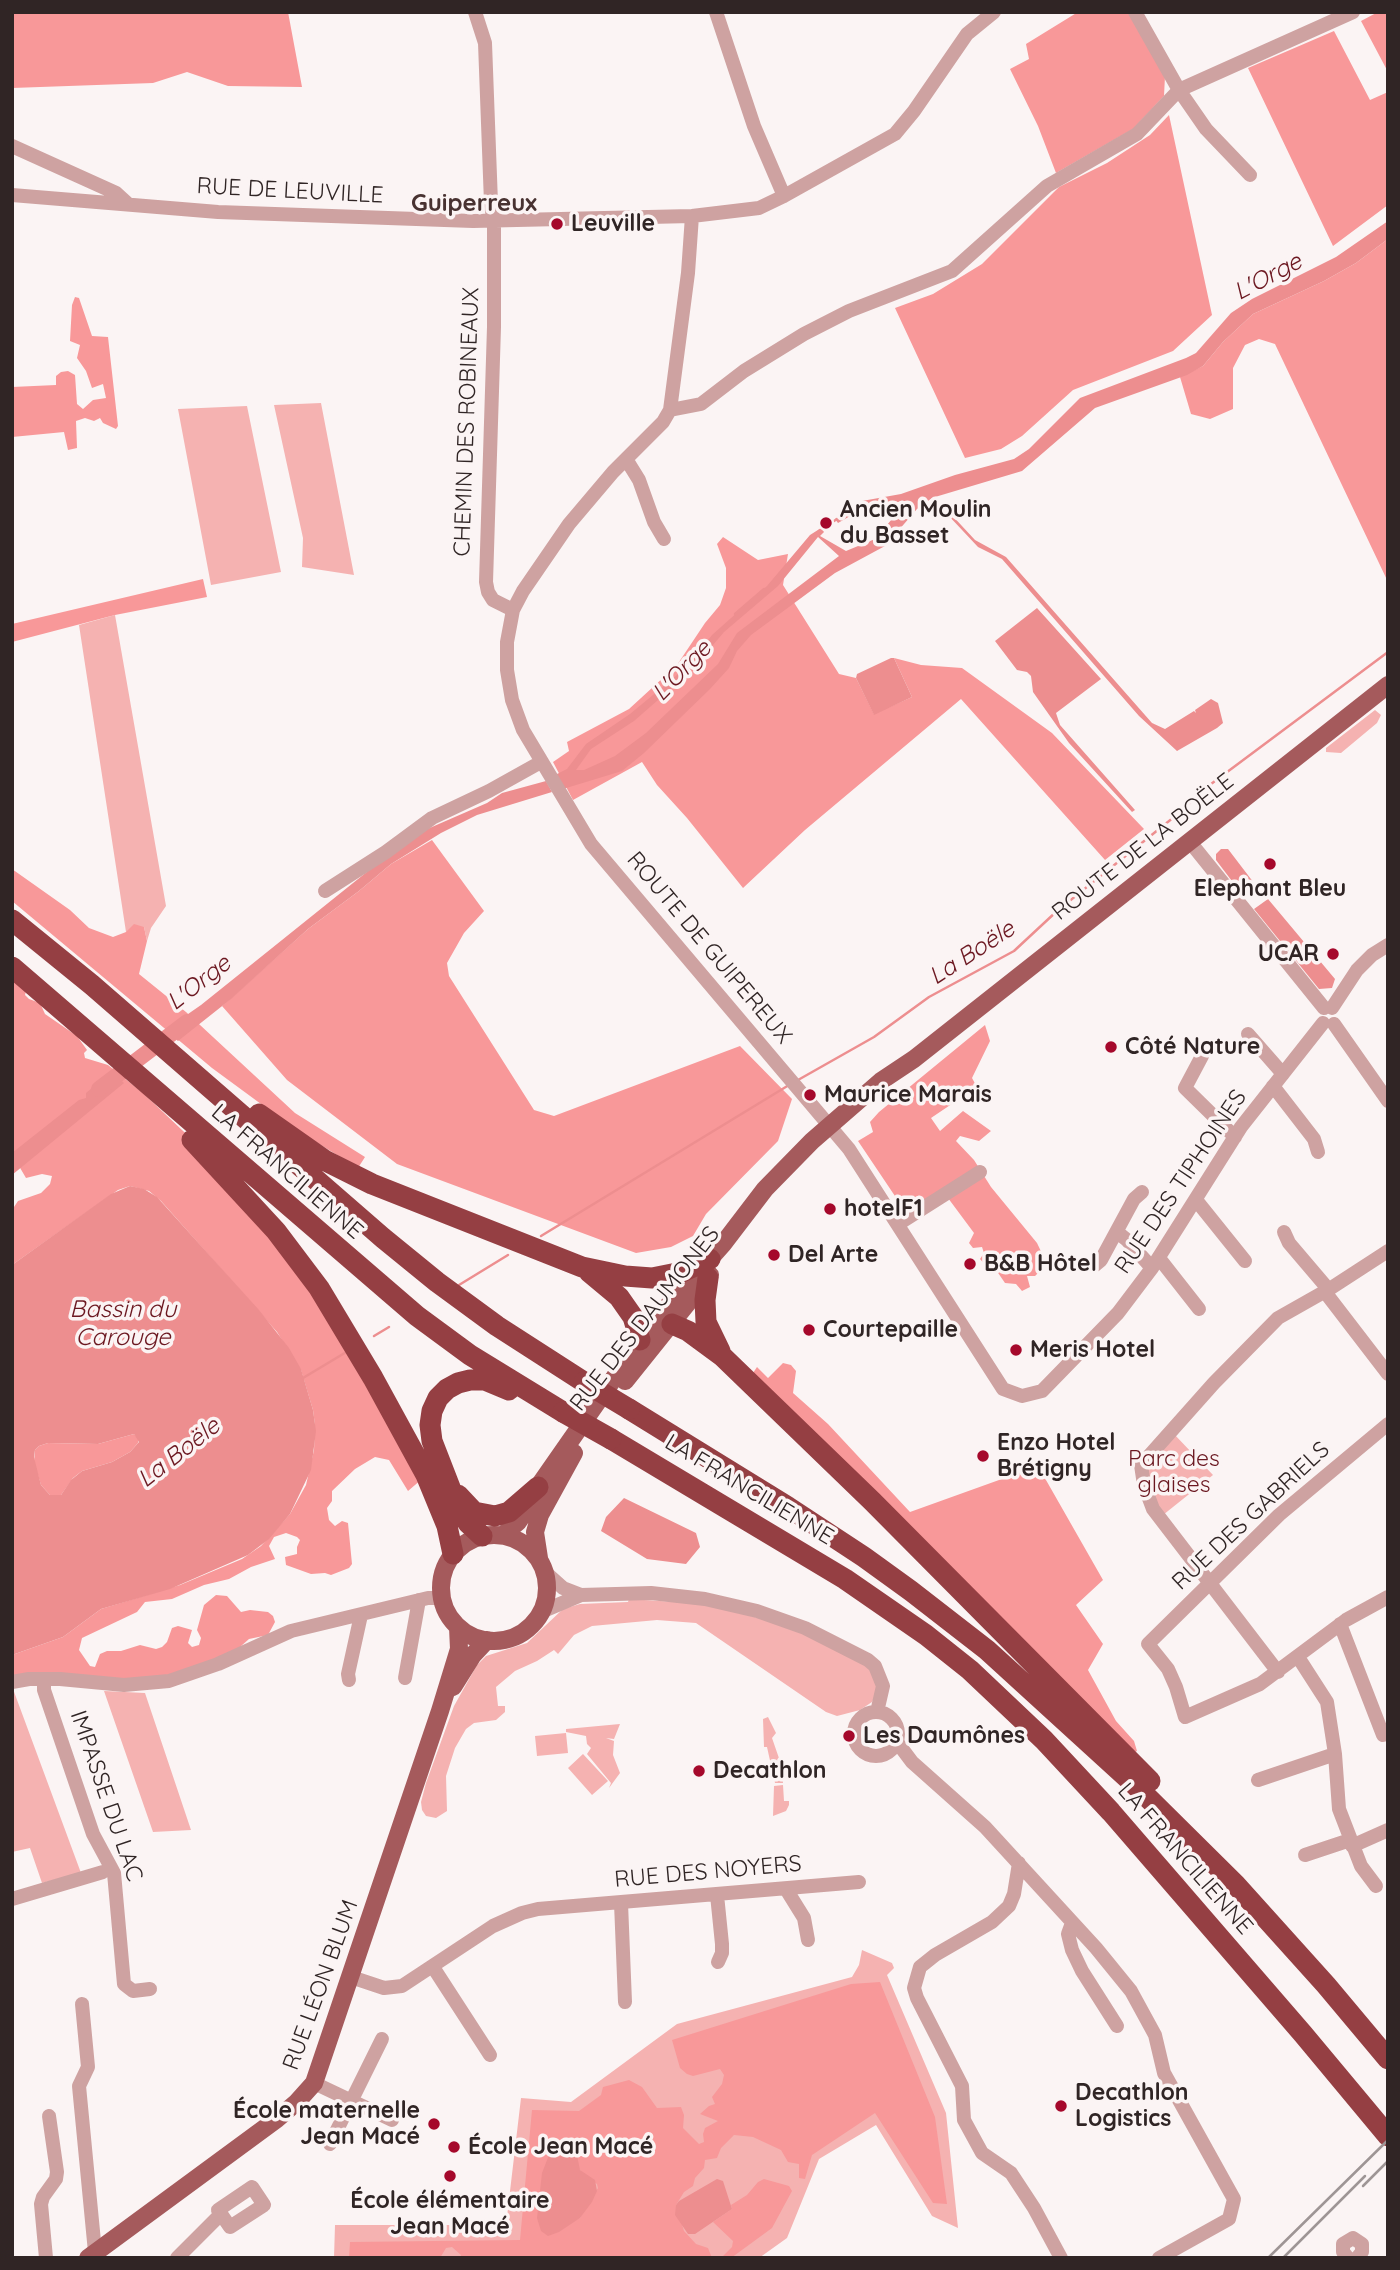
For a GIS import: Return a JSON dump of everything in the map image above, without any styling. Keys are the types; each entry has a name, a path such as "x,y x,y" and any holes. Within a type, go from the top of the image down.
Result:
{"highway":[{"name":"LA FRANCILIENNE","path":"12,920 154,1034 437,1282 497,1326 584,1382 821,1528 949,1620 1066,1721 1236,1885 1388,2059"},
{"name":"LA FRANCILIENNE","path":"12,967 417,1316 470,1354 555,1407 845,1579 970,1670 1044,1740 1111,1812 1388,2136"},
{"path":"181,1058 282,1132 327,1161 415,1203 582,1267 625,1276 652,1278 709,1269 705,1300 706,1322 722,1356"},
{"path":"142,1080 148,1096 276,1231 319,1288 373,1378 426,1475 447,1526 453,1554"},
{"path":"582,1267 619,1297 632,1317 651,1337 688,1331 722,1356 872,1502 1166,1797 1232,1870 1236,1885"},
{"path":"493,1536 468,1523 458,1508 432,1441 430,1425 438,1398 447,1389 470,1380 485,1380 533,1401 555,1407"},
{"path":"452,1488 474,1512 495,1516 517,1506 538,1487"}],"main road":[{"name":"ROUTE DE LA BOËLE","path":"1192,845 1388,685"},
{"name":"ROUTE DE LA BOËLE","path":"833,1128 1388,694"},
{"name":"RUE DES DAUMONES","path":"493,1536 518,1522 538,1487 651,1337 833,1128"},
{"name":"RUE DES DAUMONES","path":"542,1564 535,1532 554,1486 651,1337"},
{"path":"493,1536 526,1545 542,1564 547,1587 541,1612 522,1633 504,1640 487,1640 468,1634 458,1627 433,1595 453,1554 468,1541 493,1536"},
{"name":"RUE LÉON BLUM","path":"91,2256 277,2119 314,2083 440,1711 459,1648 458,1627"},
{"name":"RUE LÉON BLUM","path":"440,1711 473,1655 487,1640"}],"street":[{"name":"CHEMIN DES ROBINEAUX","path":"475,12 485,43 494,221 494,327 486,582 493,600 513,610"},
{"path":"716,12 754,126 784,196"},
{"name":"RUE DE LEUVILLE","path":"12,195 218,212 494,221 692,216 759,208 894,134 914,111 967,34 994,12"},
{"path":"1135,12 1179,90 1206,129 1250,175"},
{"path":"670,410 701,404 744,371 804,334 849,311 952,271 1047,186 1137,134 1179,90 1353,12"},
{"path":"12,146 116,193 128,204"},
{"path":"513,610 539,566 569,524 663,422 670,410 688,273 692,216"},
{"path":"626,460 639,480 650,512 664,539"},
{"name":"ROUTE DE GUIPEREUX","path":"513,610 507,642 507,670 512,700 523,730 560,795 594,848 833,1128 1003,1389"},
{"path":"325,891 386,852 432,818 545,769"},
{"path":"1192,845 1328,1016 1388,1101"},
{"name":"RUE DES TIPHOINES","path":"1003,1389 1022,1396 1042,1391 1106,1327 1156,1263 1235,1137 1328,1016 1357,970 1388,946"},
{"path":"1248,1034 1283,1074"},
{"path":"1186,1106 1185,1088 1202,1056"},
{"path":"1273,1086 1314,1139 1318,1152"},
{"path":"1185,1088 1235,1137"},
{"path":"898,1224 980,1172"},
{"path":"1095,1265 1101,1260 1134,1199 1142,1192"},
{"path":"1196,1200 1245,1261"},
{"path":"1117,1232 1156,1263 1199,1308"},
{"path":"1284,1232 1289,1243 1388,1374"},
{"path":"1388,1251 1327,1291 1292,1309 1262,1332 1141,1465 1144,1485 1153,1509 1278,1672 1340,1624 1388,1597"},
{"name":"RUE DES GABRIELS","path":"1278,1672 1260,1684 1185,1717 1177,1687 1168,1669 1148,1644 1279,1515 1388,1424"},
{"path":"542,1564 563,1588 581,1595"},
{"path":"541,1612 581,1595 651,1593 705,1599 757,1611 805,1628 875,1666 883,1686 877,1712"},
{"path":"12,1682 44,1679 124,1685 169,1681 219,1664 291,1630 361,1615 433,1595"},
{"path":"405,1678 433,1595"},
{"path":"349,1680 361,1615"},
{"path":"1340,1624 1383,1735"},
{"path":"1298,1657 1327,1702 1335,1754 1339,1809 1361,1866 1376,1886"},
{"name":"IMPASSE DU LAC","path":"44,1679 44,1690 93,1834 114,1873 124,1984 133,1991 150,1989"},
{"path":"880,1757 888,1754 897,1742 898,1734 894,1721 886,1714 867,1713 860,1717 854,1727 853,1734 858,1748 864,1754 919,1769"},
{"path":"897,1742 919,1769 970,1813 1019,1863 1096,1948 1131,1991 1155,2035 1164,2073 1234,2199 1228,2219 1159,2258"},
{"path":"1258,1780 1335,1754"},
{"path":"1305,1855 1388,1830"},
{"path":"1019,1863 1014,1894 1009,1906 992,1922 935,1955 920,1967 914,1988 962,2086 964,2120 982,2153 1011,2173 1061,2258"},
{"path":"12,1899 103,1872"},
{"name":"RUE DES NOYERS","path":"351,1977 384,1988 402,1986 509,1918 538,1909 859,1882"},
{"path":"786,1889 804,1918 808,1941"},
{"path":"718,1895 722,1944 718,1962"},
{"path":"621,1903 625,2002"},
{"path":"1072,1923 1069,1934 1072,1950 1117,2026"},
{"path":"433,1967 490,2055"},
{"path":"82,2004 88,2067 79,2086 91,2256"},
{"path":"330,2144 382,2039"},
{"path":"314,2083 392,2120"},
{"path":"46,2258 41,2204 57,2172 48,2116"},
{"path":"177,2258 221,2214"},
{"path":"1348,2258 1343,2252 1343,2244 1353,2238 1363,2244 1362,2252 1357,2258"}],"green space":[{"path":"321,403 354,575 302,567 303,538 274,405"},
{"path":"247,406 281,572 211,585 178,409"},
{"path":"115,615 166,906 151,928 147,941 144,927 126,932 79,625"},
{"path":"1375,710 1381,715 1377,723 1341,753 1326,752 1326,748"},
{"name":"Parc des glaises","path":"1174,1434 1213,1475 1163,1515 1149,1481 1147,1465"},
{"path":"629,1599 707,1604 791,1627 871,1668 878,1691 872,1702 860,1710 837,1716 826,1712 696,1623 657,1620 592,1626 574,1635 558,1654 554,1650 515,1671 496,1687 498,1706 505,1706 505,1712 496,1720 474,1723 466,1729 455,1748 446,1776 447,1811 436,1818 426,1816 421,1802 426,1783 454,1706 477,1665 486,1656 527,1643 563,1609 580,1604 628,1602"},
{"path":"12,1689 81,1873 42,1883 30,1848 12,1852"},
{"path":"104,1691 145,1693 191,1830 153,1832"},
{"path":"768,1717 776,1733 772,1738 781,1764 783,1783 775,1783 767,1747 764,1747 763,1719"},
{"path":"620,1724 614,1739 606,1738 614,1741 613,1755 620,1773 609,1788 611,1783 587,1754 591,1748 587,1744 586,1736 566,1732 566,1729"},
{"path":"566,1733 568,1753 537,1756 535,1736"},
{"path":"583,1754 608,1781 592,1795 568,1768"},
{"path":"783,1785 784,1801 789,1801 789,1805 786,1811 773,1816 774,1786"},
{"path":"862,1950 892,1963 894,1968 887,1975 946,2113 958,2228 932,2216 876,2125 819,2159 787,2238 759,2258 334,2258 335,2225 506,2225 521,2098 571,2102 677,2024 852,1977 859,1965"}],"shaded area":[{"path":"12,12 288,12 302,87 228,86 187,72 153,83 12,88"},
{"path":"1078,12 1129,12 1165,76 1164,96 1133,129 1056,173 1038,126 1010,69 1029,59 1026,44"},
{"path":"1378,12 1388,12 1388,72 1361,21"},
{"path":"1334,31 1370,100 1388,92 1388,205 1333,246 1248,68"},
{"path":"1169,115 1212,315 1173,351 1073,390 1022,436 1001,449 965,458 895,308 933,294 982,264 1059,187 1107,163 1150,135"},
{"path":"1388,239 1388,582 1275,344 1259,339 1245,345 1233,368 1233,409 1210,419 1191,414 1180,377 1203,366 1223,342 1253,314 1324,281 1356,263"},
{"path":"75,297 79,298 92,336 108,337 118,426 116,429 103,423 100,418 94,421 85,418 76,421 77,448 68,450 64,432 12,437 12,387 56,385 56,376 68,371 75,375 77,404 83,409 93,400 106,398 103,384 92,388 86,371 77,358 80,345 70,341"},
{"path":"723,537 758,560 788,554 783,585 839,674 856,678 874,714 912,697 894,658 921,665 962,668 1052,733 1144,829 1105,860 961,699 805,830 743,888 657,785 642,762 573,800 553,762 569,751 567,742 629,709 677,665 720,605 726,588 726,568 717,544"},
{"path":"203,579 207,597 115,615 12,642 12,624"},
{"path":"432,840 484,911 464,933 447,963 449,976 534,1110 554,1116 740,1046 792,1099 778,1141 706,1214 693,1236 671,1247 636,1253 397,1164 287,1080 222,1006 308,929 391,864"},
{"path":"12,869 70,910 89,928 113,937 126,932 134,924 144,927 147,941 139,974 186,1012 295,1113 365,1157 358,1168 295,1129 212,1068 12,901"},
{"path":"12,980 26,991 25,995 29,999 40,1003 45,1014 77,1036 87,1050 84,1053 85,1058 108,1065 143,1093 202,1149 290,1255 422,1479 408,1491 389,1460 375,1457 355,1469 332,1491 332,1501 327,1508 329,1520 335,1526 342,1521 348,1523 352,1564 349,1568 331,1575 311,1574 286,1565 285,1557 297,1554 300,1540 286,1533 274,1537 269,1546 275,1559 172,1599 145,1602 137,1612 82,1638 79,1650 90,1666 95,1667 100,1654 107,1651 121,1651 140,1645 156,1649 162,1647 172,1628 178,1626 192,1630 188,1643 192,1647 199,1645 201,1638 197,1630 204,1605 216,1595 227,1596 241,1612 268,1612 273,1616 275,1622 268,1635 249,1639 231,1655 173,1676 142,1679 12,1676 12,1655 63,1637 101,1609 180,1585 242,1559 261,1546 290,1514 306,1485 314,1450 313,1410 301,1370 277,1332 161,1201 149,1191 130,1186 118,1190 12,1265 12,1210 18,1201 41,1193 50,1184 52,1176 42,1174 26,1178 12,1154"},
{"path":"985,1025 990,1041 972,1078 977,1087 931,1118 940,1131 963,1111 991,1131 979,1141 960,1136 956,1141 974,1160 991,1187 1037,1243 1047,1264 1035,1276 1027,1276 1030,1287 1022,1291 1016,1284 1005,1283 994,1267 987,1267 980,1259 984,1253 982,1247 973,1248 969,1243 974,1233 948,1198 912,1209 903,1208 858,1141 873,1132 870,1122 879,1112"},
{"path":"783,1363 791,1365 796,1371 793,1393 828,1424 910,1512 1038,1466 1103,1580 1076,1605 1103,1644 1088,1670 1116,1721 1134,1741 1137,1751 1131,1754 753,1373 757,1367 768,1378"},
{"path":"134,1434 139,1439 130,1452 112,1462 82,1471 73,1478 61,1495 50,1495 41,1485 34,1462 35,1450 39,1446 48,1443 98,1444"},
{"path":"880,1982 935,2117 947,2204 933,2203 875,2113 812,2155 805,2179 799,2178 799,2164 788,2162 781,2150 753,2137 734,2135 721,2148 717,2158 705,2160 704,2168 695,2178 693,2186 684,2192 676,2205 684,2231 696,2244 708,2248 712,2258 460,2258 461,2255 452,2247 446,2248 440,2258 349,2258 350,2242 520,2240 532,2110 579,2111 601,2095 603,2087 629,2080 642,2087 657,2108 681,2107 684,2115 683,2128 699,2144 704,2142 705,2128 718,2121 700,2114 715,2104 712,2097 722,2084 724,2075 720,2069 693,2076 687,2074 680,2068 672,2040 851,1984","holes":["578,2167 597,2184 598,2188 580,2218 566,2225"]},
{"path":"764,2179 789,2186 792,2191 772,2228 731,2258 721,2258 732,2247 733,2241 713,2222 732,2209 731,2205"}],"water":[{"path":"1388,221 1388,239 1356,263 1324,281 1253,314 1223,342 1203,366 1187,375 1095,408 1022,471 935,497 975,540 1006,557 1152,723 1165,729 1194,711 1196,713 1195,710 1211,699 1218,703 1223,723 1217,728 1177,751 1139,716 1002,559 978,547 932,498 917,509 885,546 835,573 751,635 737,651 729,668 710,689 622,771 563,789 555,775 567,769 586,744 630,714 688,666 712,635 767,586 810,535 821,528 824,532 820,536 846,551 875,539 903,506 904,501 864,508 838,523 835,519 862,501 901,494 955,475 1014,459 1029,449 1080,398 1196,353 1231,313 1252,299 1336,257","holes":["818,537 839,556 737,633 718,664 646,733 615,756 584,770 576,770 591,749 634,721 690,672 724,632 778,586"]},
{"path":"1037,608 1101,679 1056,713 1060,725 1135,810 1132,812 1069,743 1033,692 1031,676 1027,672 1017,670 995,641"},
{"path":"894,658 912,697 874,715 856,678 857,674"},
{"path":"546,781 552,792 477,815 441,833 391,864 308,929 231,999 178,1041 165,1030 201,1005 368,871 425,830 487,803 502,793"},
{"path":"1221,849 1228,849 1257,887 1244,897 1216,860 1216,854"},
{"path":"1268,899 1335,979 1332,988 1319,989 1254,909"},
{"path":"114,1074 124,1083 12,1175 12,1153 79,1100 86,1098 86,1093 99,1082"},
{"name":"Bassin du Carouge","path":"130,1186 144,1189 157,1197 259,1310 289,1348 301,1369 313,1410 316,1431 311,1470 290,1514 269,1539 248,1555 170,1589 101,1609 63,1637 12,1655 12,1265 111,1194","holes":["134,1434 139,1442 130,1452 112,1462 82,1471 71,1480 61,1495 50,1495 41,1485 34,1457 39,1446 48,1443 98,1444"]},
{"path":"624,1498 696,1533 700,1547 686,1564 647,1559 601,1531 606,1517"},
{"path":"563,2145 569,2145 576,2150 580,2170 595,2180 597,2191 580,2218 548,2236 541,2231 537,2218 542,2173 549,2155"},
{"path":"717,2179 723,2181 732,2209 695,2234 688,2234 675,2215 676,2205"}],"waterway":[{"path":"819,531 837,519"},
{"path":"735,614 764,589"},
{"name":"La Boële","path":"798,1080 874,1037 929,997 1014,951 1057,911 1179,813 1203,790 1388,652"},
{"name":"L'Orge","path":"99,1089 187,1022"},
{"name":"La Boële","path":"541,1236 789,1085"},
{"name":"La Boële","path":"459,1285 508,1255"},
{"name":"La Boële","path":"374,1336 389,1327"},
{"name":"La Boële","path":"303,1378 348,1351"}],"railway":[{"path":"1268,2258 1388,2140"},
{"path":"1363,2186 1388,2161"},
{"path":"1283,2258 1365,2176"}],"place":[{"name":"Leuville","path":"557,224"},
{"name":"Ancien Moulin du Basset","path":"826,523"},
{"name":"Elephant Bleu","path":"1270,864"},
{"name":"UCAR","path":"1333,954"},
{"name":"Côté Nature","path":"1111,1047"},
{"name":"Maurice Marais","path":"810,1095"},
{"name":"hotelF1","path":"830,1209"},
{"name":"Del Arte","path":"774,1255"},
{"name":"B&B Hôtel","path":"970,1264"},
{"name":"Courtepaille","path":"809,1330"},
{"name":"Meris Hotel","path":"1016,1350"},
{"name":"Enzo Hotel Brétigny","path":"983,1456"},
{"name":"Les Daumônes","path":"849,1736"},
{"name":"Decathlon","path":"699,1771"},
{"name":"Decathlon Logistics","path":"1061,2106"},
{"name":"École maternelle Jean Macé","path":"434,2124"},
{"name":"École Jean Macé","path":"454,2147"},
{"name":"École élémentaire Jean Macé","path":"450,2176"}],"district":[{"name":"Guiperreux","path":"474,204"}]}
